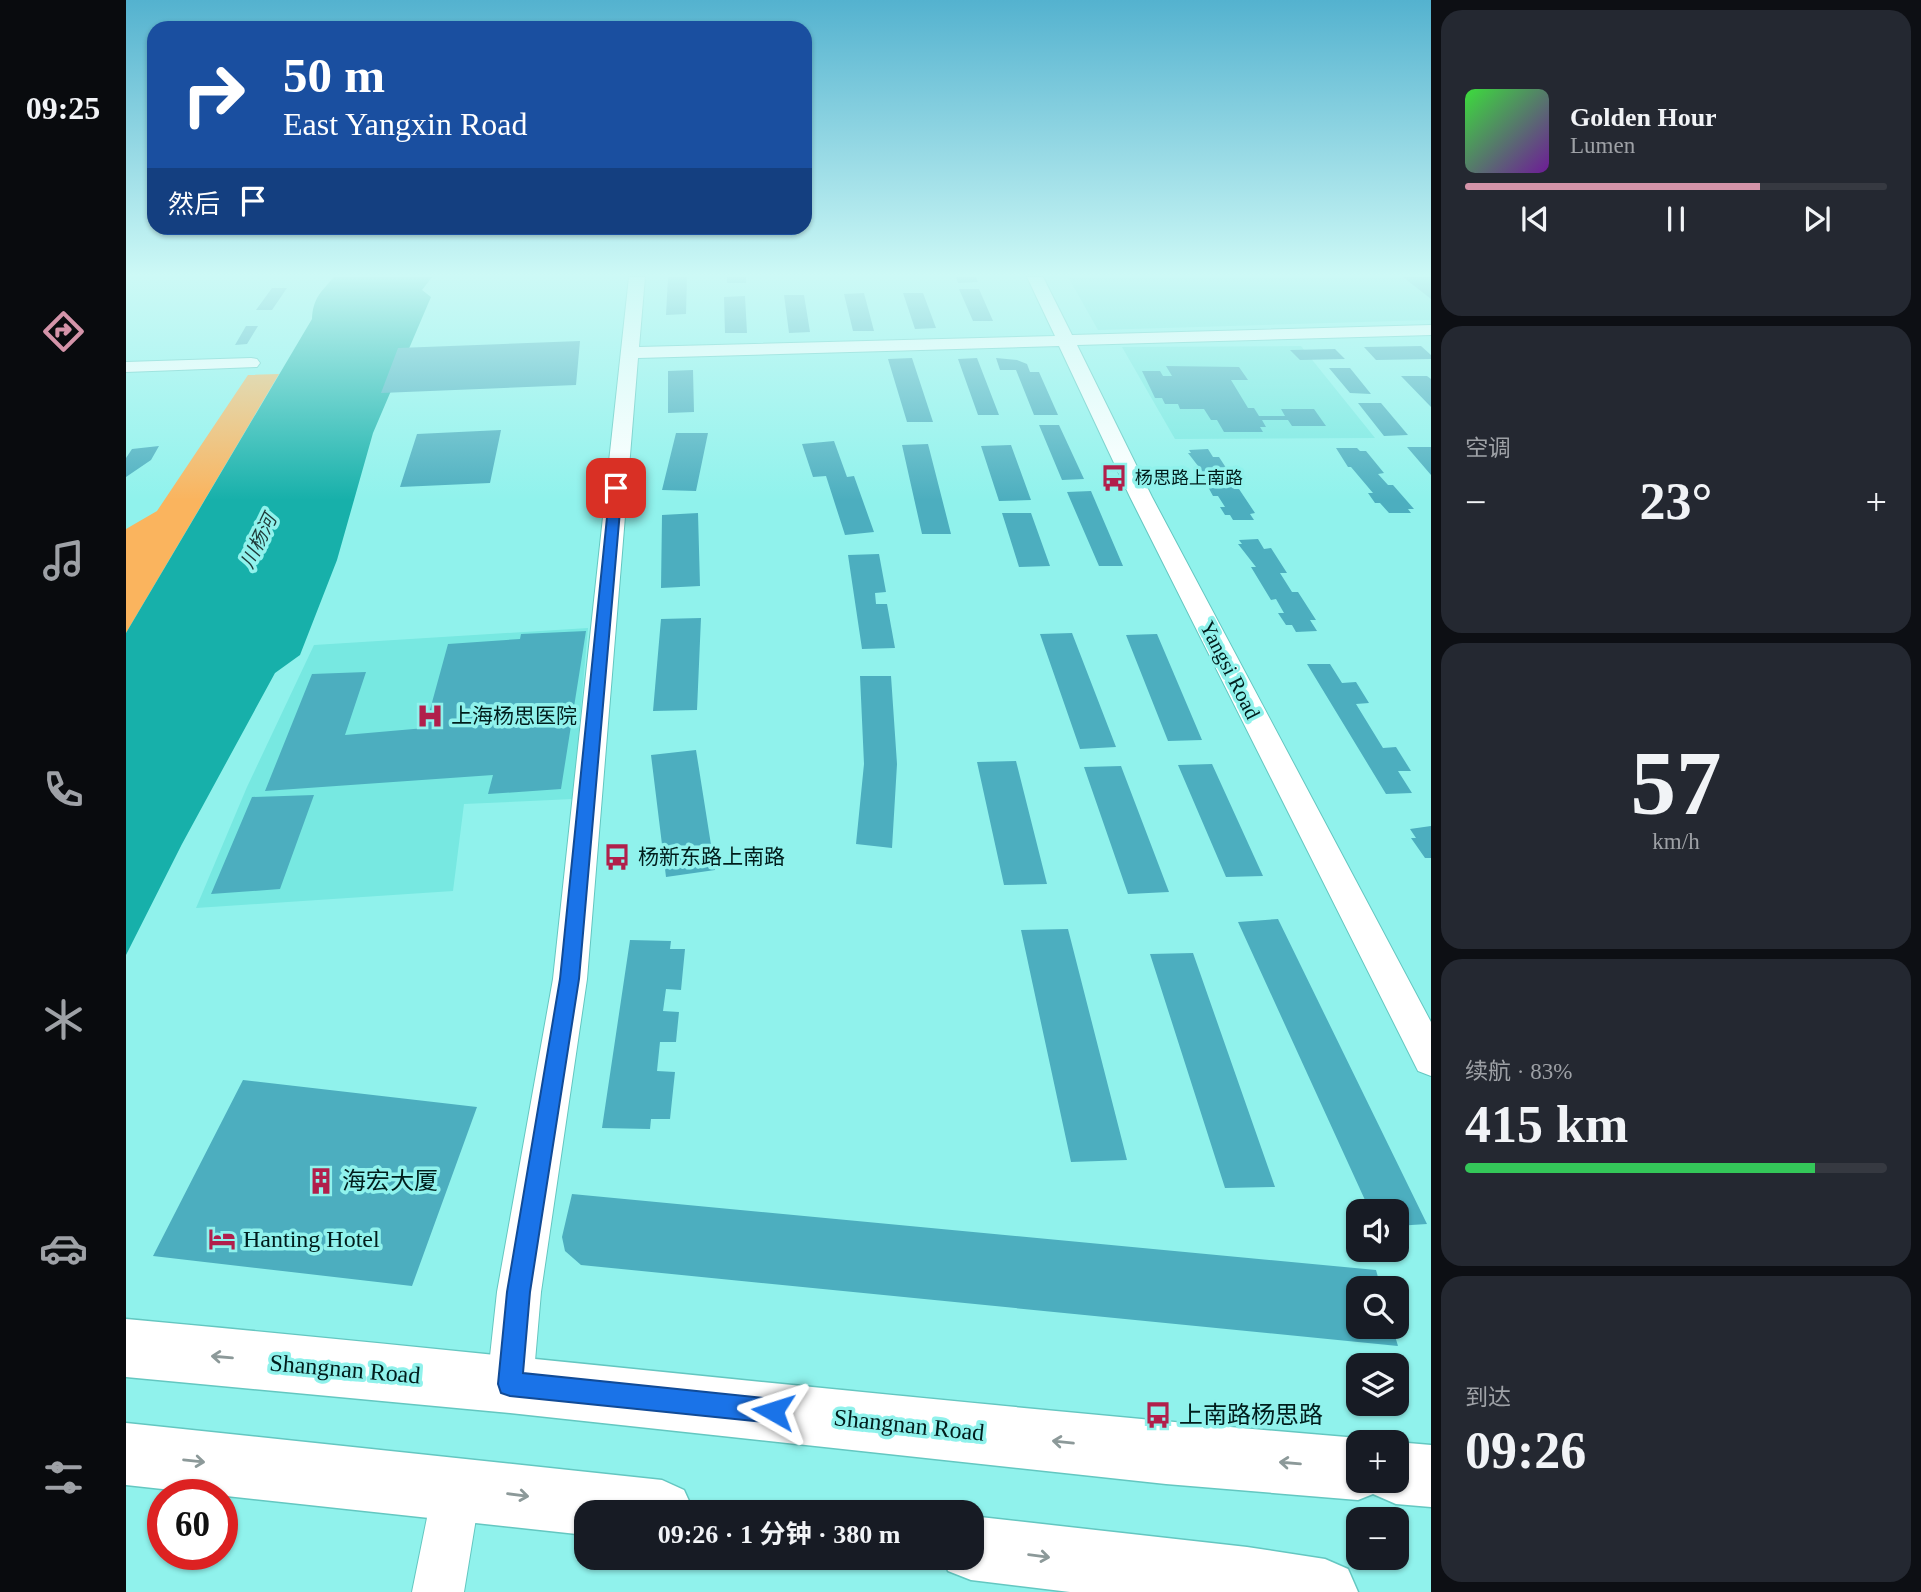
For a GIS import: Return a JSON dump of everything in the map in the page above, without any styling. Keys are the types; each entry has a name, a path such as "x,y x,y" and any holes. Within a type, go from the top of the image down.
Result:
{"main road":[{"name":"Shangnan Road","path":"126,1348 1346,1468"},
{"path":"126,1454 574,1502"},
{"path":"1409,1474 1431,1476"},
{"path":"984,1550 1250,1586 1325,1592"}],"street":[{"path":"510,1384 519,1292 570,979 606,584 631,353 698,351"},
{"name":"Yangsi Road","path":"1071,351 1154,522 1431,1059"},
{"path":"126,367 251,363"},
{"path":"438,1592 457,1488"}],"shaded area":[{"path":"1124,351 1305,351 1375,438 1175,439"},
{"path":"279,374 126,633 126,529 157,511 248,375"},
{"name":"上海杨思医院","path":"588,628 573,799 464,804 453,891 196,908 247,787 314,645"}],"water":[{"name":"川杨河","path":"293,351 408,351 373,433 337,560 300,655 275,673 182,844 126,955 126,633"}],"building":[{"path":"397,351 579,351 576,385 381,393"},
{"path":"1291,351 1337,351 1345,359 1300,360"},
{"path":"1368,351 1427,351 1431,355 1431,359 1376,360"},
{"path":"912,358 933,422 907,422 888,359"},
{"path":"977,358 999,415 978,415 958,359"},
{"path":"996,358 1017,360 1027,364 1030,372 1039,372 1058,415 1034,415 1016,370 1000,370"},
{"path":"1166,366 1239,367 1248,380 1231,380 1248,408 1254,408 1259,416 1285,416 1281,409 1314,409 1326,426 1292,426 1288,420 1262,420 1266,427 1260,427 1263,432 1224,432 1217,420 1211,420 1204,409 1180,409 1178,404 1165,404 1162,398 1155,398 1142,371 1160,371 1163,376 1172,376"},
{"path":"1329,368 1350,368 1371,394 1350,393"},
{"path":"693,370 694,412 668,413 668,371"},
{"path":"1401,376 1427,376 1431,379 1431,407"},
{"path":"1358,403 1381,403 1408,435 1384,436"},
{"path":"1039,425 1059,425 1084,479 1062,480"},
{"path":"501,430 490,483 400,487 417,434"},
{"path":"676,433 708,433 696,491 662,490"},
{"path":"834,441 847,477 854,476 874,532 845,535 826,476 813,477 802,444"},
{"path":"928,444 951,534 922,534 902,445"},
{"path":"1011,445 1031,500 999,501 981,446"},
{"path":"159,446 151,460 126,477 126,458 132,449"},
{"path":"1407,447 1431,447 1431,475"},
{"path":"1336,448 1366,451 1384,473 1378,474 1388,485 1393,485 1414,509 1408,509 1411,513 1389,513 1380,503 1375,503 1368,493 1373,493 1351,467 1348,467"},
{"path":"1208,449 1213,457 1219,457 1232,477 1227,477 1234,489 1239,489 1255,513 1250,514 1254,520 1233,520 1230,515 1225,515 1220,507 1225,507 1218,496 1213,496 1207,485 1211,485 1204,482 1198,471 1202,471 1188,453 1191,453 1189,450"},
{"path":"1091,491 1123,566 1099,566 1067,492"},
{"path":"698,513 700,586 661,588 662,515"},
{"path":"1002,513 1031,513 1050,566 1019,567"},
{"path":"1258,539 1264,549 1271,548 1287,573 1280,573 1292,592 1298,592 1316,620 1310,620 1317,631 1296,632 1292,625 1286,625 1278,613 1284,613 1276,599 1271,600 1251,567 1256,567 1238,544 1242,544 1239,540"},
{"path":"879,554 886,592 875,593 876,604 887,604 895,648 862,649 848,555"},
{"path":"701,618 697,710 653,711 661,619"},
{"path":"586,631 561,789 488,794 493,775 265,791 312,674 366,672 345,735 425,728 448,644 520,639 521,634"},
{"path":"1072,633 1116,747 1080,749 1040,634"},
{"path":"1157,634 1202,740 1168,741 1126,635"},
{"path":"1307,664 1330,664 1342,683 1356,682 1369,703 1356,704 1383,748 1396,747 1411,771 1398,771 1412,793 1386,794"},
{"path":"860,676 891,676 897,764 892,848 856,844 864,764"},
{"path":"696,750 715,870 666,877 651,755"},
{"path":"1016,761 1047,884 1004,885 977,762"},
{"path":"1212,764 1263,876 1226,877 1178,765"},
{"path":"1121,766 1169,892 1128,894 1084,767"},
{"path":"314,795 280,889 211,894 252,797"},
{"path":"1431,826 1431,858 1425,858 1411,838 1416,838 1410,829"},
{"path":"1278,919 1427,1224 1409,1225 1409,1199 1365,1199 1238,922"},
{"path":"1068,929 1127,1160 1071,1162 1021,930"},
{"path":"630,940 671,941 670,949 685,949 681,990 666,989 663,1011 679,1012 676,1042 660,1042 657,1071 675,1072 670,1119 651,1119 650,1129 602,1128"},
{"path":"1193,953 1275,1187 1225,1188 1150,954"},
{"name":"海宏大厦","path":"243,1080 477,1107 412,1286 153,1256"},
{"path":"572,1194 1376,1270 1378,1276 1346,1276 1346,1339 1396,1339 1398,1346 581,1265 565,1251 562,1237"}],"place":[{"name":"杨思路上南路","path":"1114,478"},
{"name":"上海杨思医院","path":"430,716"},
{"name":"杨新东路上南路","path":"617,857"},
{"name":"海宏大厦","path":"321,1181"},
{"name":"Hanting Hotel","path":"222,1239"},
{"name":"上南路杨思路","path":"1158,1415"}],"route":[{"path":"616,488 570,979 519,1292 510,1384 773,1411"}]}
